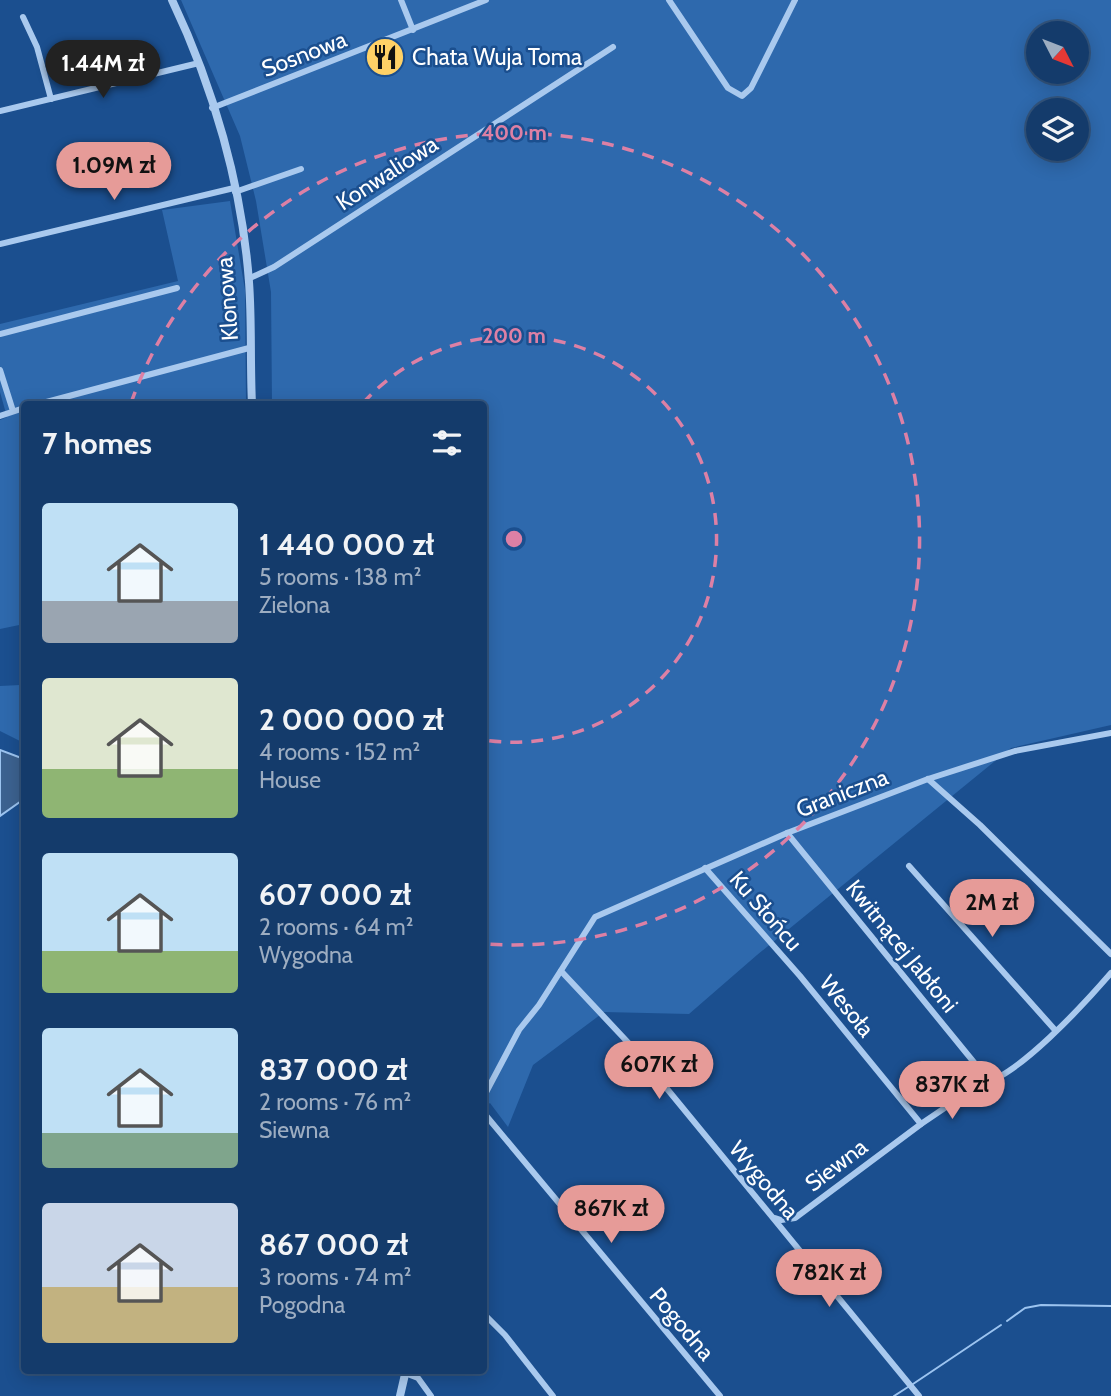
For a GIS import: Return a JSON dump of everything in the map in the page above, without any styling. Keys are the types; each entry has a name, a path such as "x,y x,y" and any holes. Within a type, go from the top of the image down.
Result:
{"street":[{"name":"Klonowa","path":"172,0 199,63 235,190 248,278 252,401"},
{"path":"401,0 413,30"},
{"name":"Sosnowa","path":"212,108 486,0"},
{"path":"681,0 671,3 728,88 742,96 751,88 795,0"},
{"path":"23,17 37,47 51,99"},
{"name":"Konwaliowa","path":"248,278 274,267 613,47"},
{"path":"0,111 199,63"},
{"path":"0,244 235,190 301,169"},
{"path":"0,334 177,288"},
{"path":"50,401 249,348"},
{"path":"0,370 13,411"},
{"path":"0,416 21,409"},
{"name":"Graniczna","path":"561,971 595,917 787,832 928,779 1015,751 1111,733"},
{"path":"928,779 980,825 1111,954"},
{"name":"Kwitnącej Jabłoni","path":"787,832 990,1082"},
{"path":"909,866 1055,1030"},
{"name":"Ku Słońcu","path":"705,868 800,976"},
{"path":"487,1090 519,1030 561,971"},
{"name":"Wygodna","path":"561,971 636,1051 919,1396"},
{"name":"Siewna","path":"774,1217 781,1220 795,1218 921,1124 980,1084 990,1082 1015,1066 1111,973"},
{"name":"Wesoła","path":"800,976 921,1124"},
{"name":"Pogodna","path":"487,1117 720,1396"},
{"path":"487,1317 505,1335 553,1396"},
{"path":"400,1396 405,1374"},
{"path":"409,1374 418,1378 431,1396"}],"shaded area":[{"path":"181,0 1111,0 1111,725 1011,748 757,955 689,1014 604,1012 533,1065 508,1127 490,1103 487,1105 487,401 272,401 271,292 256,201 240,136"},
{"path":"88,56 102,60 96,76 89,79 83,75 82,65"},
{"path":"230,201 245,290 246,401 21,401 21,625 0,629 0,420 7,417 0,392 0,324 178,281 162,210"},
{"path":"0,686 21,687 21,742 0,731"},
{"path":"0,750 21,758 21,801 0,816"}],"waterway":[{"path":"1007,1321 1025,1308 1041,1305 1111,1306"},
{"path":"913,1384 1001,1325"},
{"path":"894,1396 908,1387"}],"place":[{"name":"Chata Wuja Toma","path":"385,57"}]}
